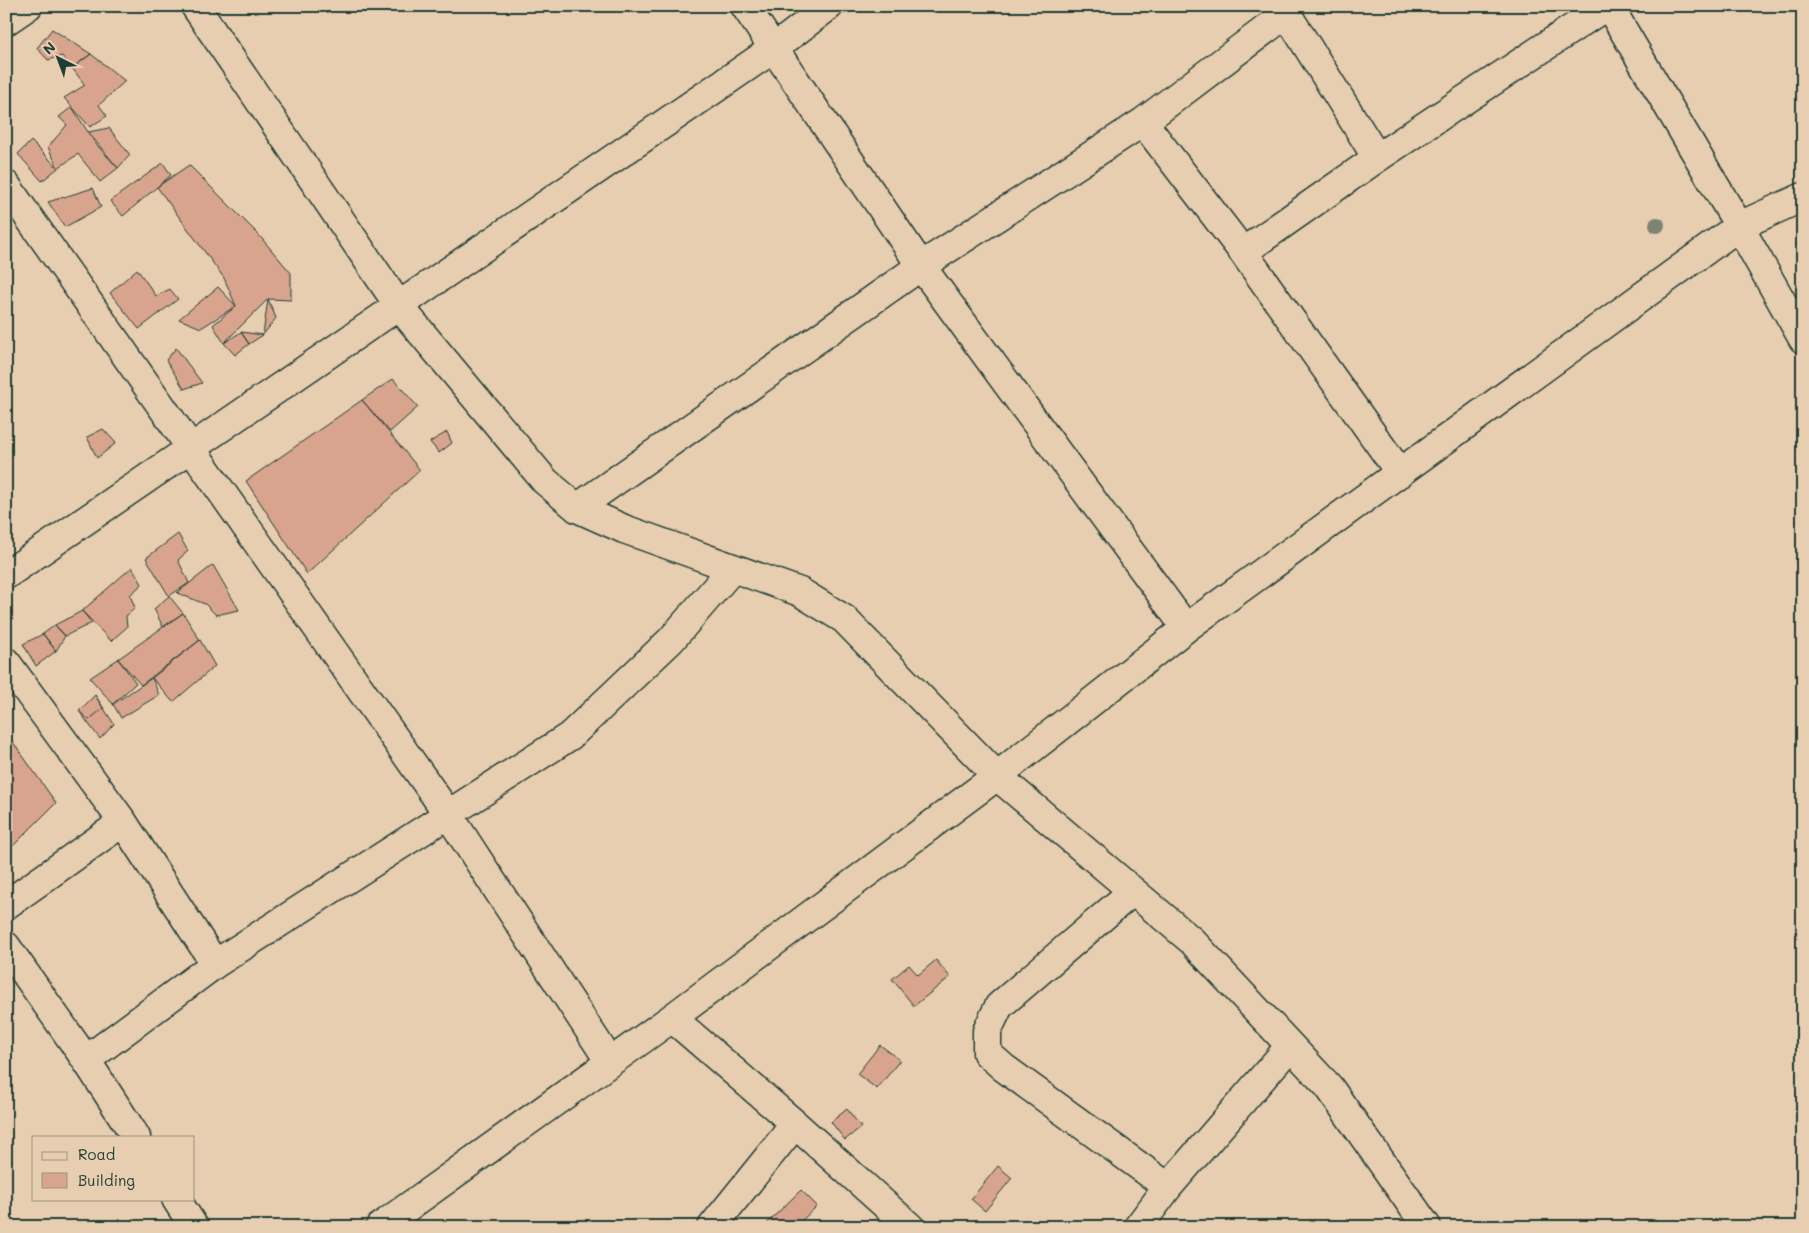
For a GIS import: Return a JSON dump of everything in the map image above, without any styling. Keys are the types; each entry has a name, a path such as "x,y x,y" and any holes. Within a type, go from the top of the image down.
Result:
{"street":[{"path":"6,21 28,6"},
{"path":"195,6 399,306 545,482 577,508 624,529 800,592 844,619 997,776 1192,941 1329,1087 1427,1227"},
{"path":"745,6 921,266 1186,628"},
{"path":"6,575 773,49 829,6"},
{"path":"1243,252 1377,158 1607,6 1739,226 1803,339"},
{"path":"577,508 921,266 1143,122 1284,10 1377,158"},
{"path":"1143,122 1243,252 1400,473"},
{"path":"6,185 448,814 610,1062"},
{"path":"380,1227 672,1018 997,776 1186,628 1739,226 1803,198"},
{"path":"86,1060 215,964 570,736 671,640 733,568"},
{"path":"6,662 123,822 215,964"},
{"path":"6,905 123,822"},
{"path":"1133,891 998,1006 987,1031 987,1053 1004,1068 1168,1187"},
{"path":"6,946 86,1060 135,1136"},
{"path":"672,1018 795,1124 910,1227"},
{"path":"1138,1227 1168,1187 1290,1046"},
{"path":"712,1227 795,1124"},
{"path":"177,1200 194,1227"}],"building":[{"path":"52,29 91,54 72,68 62,56 48,60 37,48"},
{"path":"91,54 125,81 99,105 107,116 90,127 64,98 85,85 72,68"},
{"path":"72,107 95,143 118,168 100,182 78,154 58,168 48,147 67,125 59,117"},
{"path":"109,128 130,155 118,168 88,132"},
{"path":"31,141 58,168 42,181 18,154"},
{"path":"163,163 171,175 123,216 110,201"},
{"path":"189,165 257,233 291,273 291,300 268,299 224,343 213,325 236,306 224,278 157,187"},
{"path":"93,188 101,207 65,227 48,202"},
{"path":"137,269 156,296 170,289 178,299 139,329 110,293"},
{"path":"218,287 236,306 201,328 179,319"},
{"path":"268,299 276,318 263,335"},
{"path":"241,332 249,344 235,355 224,343"},
{"path":"241,332 263,335 249,344"},
{"path":"176,348 202,383 184,389 166,360"},
{"path":"393,379 418,407 390,432 362,400"},
{"path":"362,400 420,470 307,574 246,481"},
{"path":"103,429 116,443 97,458 87,437"},
{"path":"447,432 452,443 439,453 430,442"},
{"path":"178,534 188,551 178,560 189,583 169,596 146,558"},
{"path":"213,565 239,610 216,615 205,604 177,593"},
{"path":"132,567 142,584 130,595 135,608 126,616 127,627 111,641 82,611"},
{"path":"169,596 183,613 163,627 154,609"},
{"path":"82,611 92,623 65,636 55,625"},
{"path":"183,613 200,640 141,685 118,659"},
{"path":"55,625 65,636 56,651 43,634"},
{"path":"43,634 56,651 36,666 23,644"},
{"path":"200,640 215,666 173,702 152,678"},
{"path":"118,659 136,683 113,704 90,678"},
{"path":"152,678 159,695 121,718 113,704"},
{"path":"95,695 103,708 89,720 79,711"},
{"path":"95,695 114,724 100,739 79,711"},
{"path":"6,732 56,803 6,853"},
{"path":"936,960 950,977 914,1006 892,979 909,965 918,975"},
{"path":"880,1045 900,1060 877,1089 857,1074"},
{"path":"847,1109 861,1127 845,1140 831,1122"},
{"path":"998,1166 1012,1178 985,1211 971,1199"},
{"path":"801,1190 817,1206 795,1227 769,1227 766,1224"},
{"path":"1005,1220 1015,1227 1000,1227"}]}
